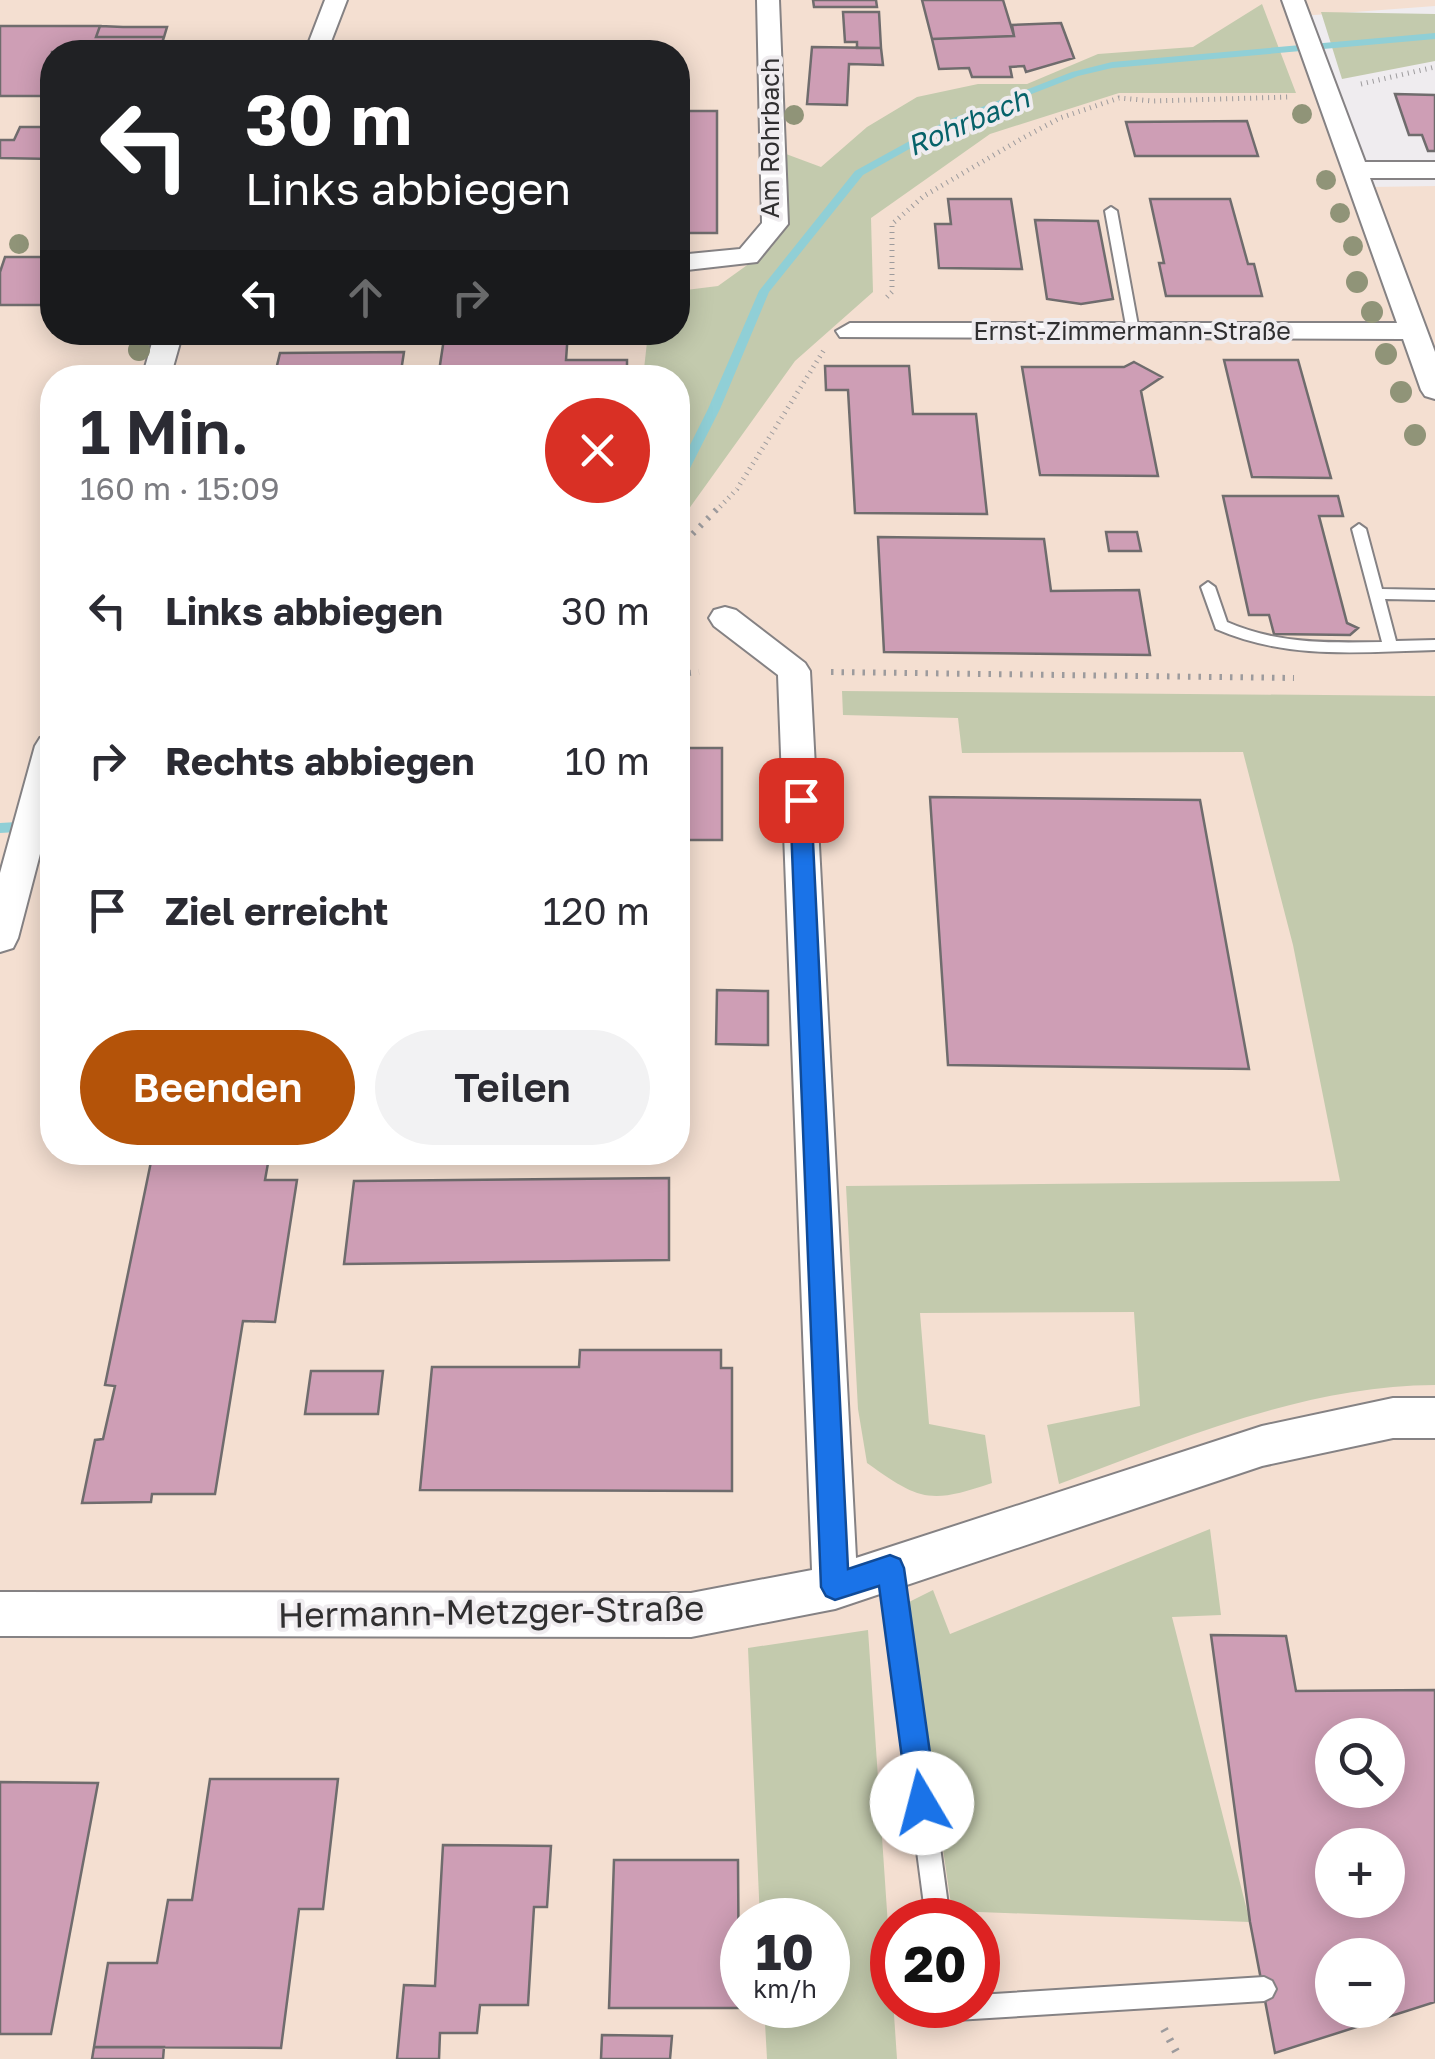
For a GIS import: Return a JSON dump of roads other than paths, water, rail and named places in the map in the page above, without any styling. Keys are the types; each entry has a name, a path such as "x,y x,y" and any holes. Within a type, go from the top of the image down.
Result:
{"street":[{"path":"321,40 336,0"},
{"name":"Am Rohrbach","path":"690,262 748,256 776,224 768,0"},
{"path":"1297,11 1420,330 1435,390"},
{"path":"1356,170 1435,170"},
{"name":"Ernst-Zimmermann-Straße","path":"850,331 1420,330"},
{"path":"725,618 794,671 835,1587"},
{"path":"0,938 40,791"},
{"name":"Hermann-Metzger-Straße","path":"0,1614 691,1616 835,1587 1262,1446 1393,1418 1435,1418"}],"lane":[{"path":"1111,211 1133,331"},
{"path":"1359,529 1390,645"},
{"path":"1208,587 1221,625 1248,640 1276,646 1435,645"},
{"path":"1376,594 1435,596"},
{"path":"890,1568 935,1898"},
{"path":"1000,2005 1264,1989"}],"waterway":[{"name":"Rohrbach","path":"690,456 764,291 859,173 949,123 1075,74 1112,65 1435,36"},
{"name":"Rohrbach","path":"0,828 40,826"}]}
